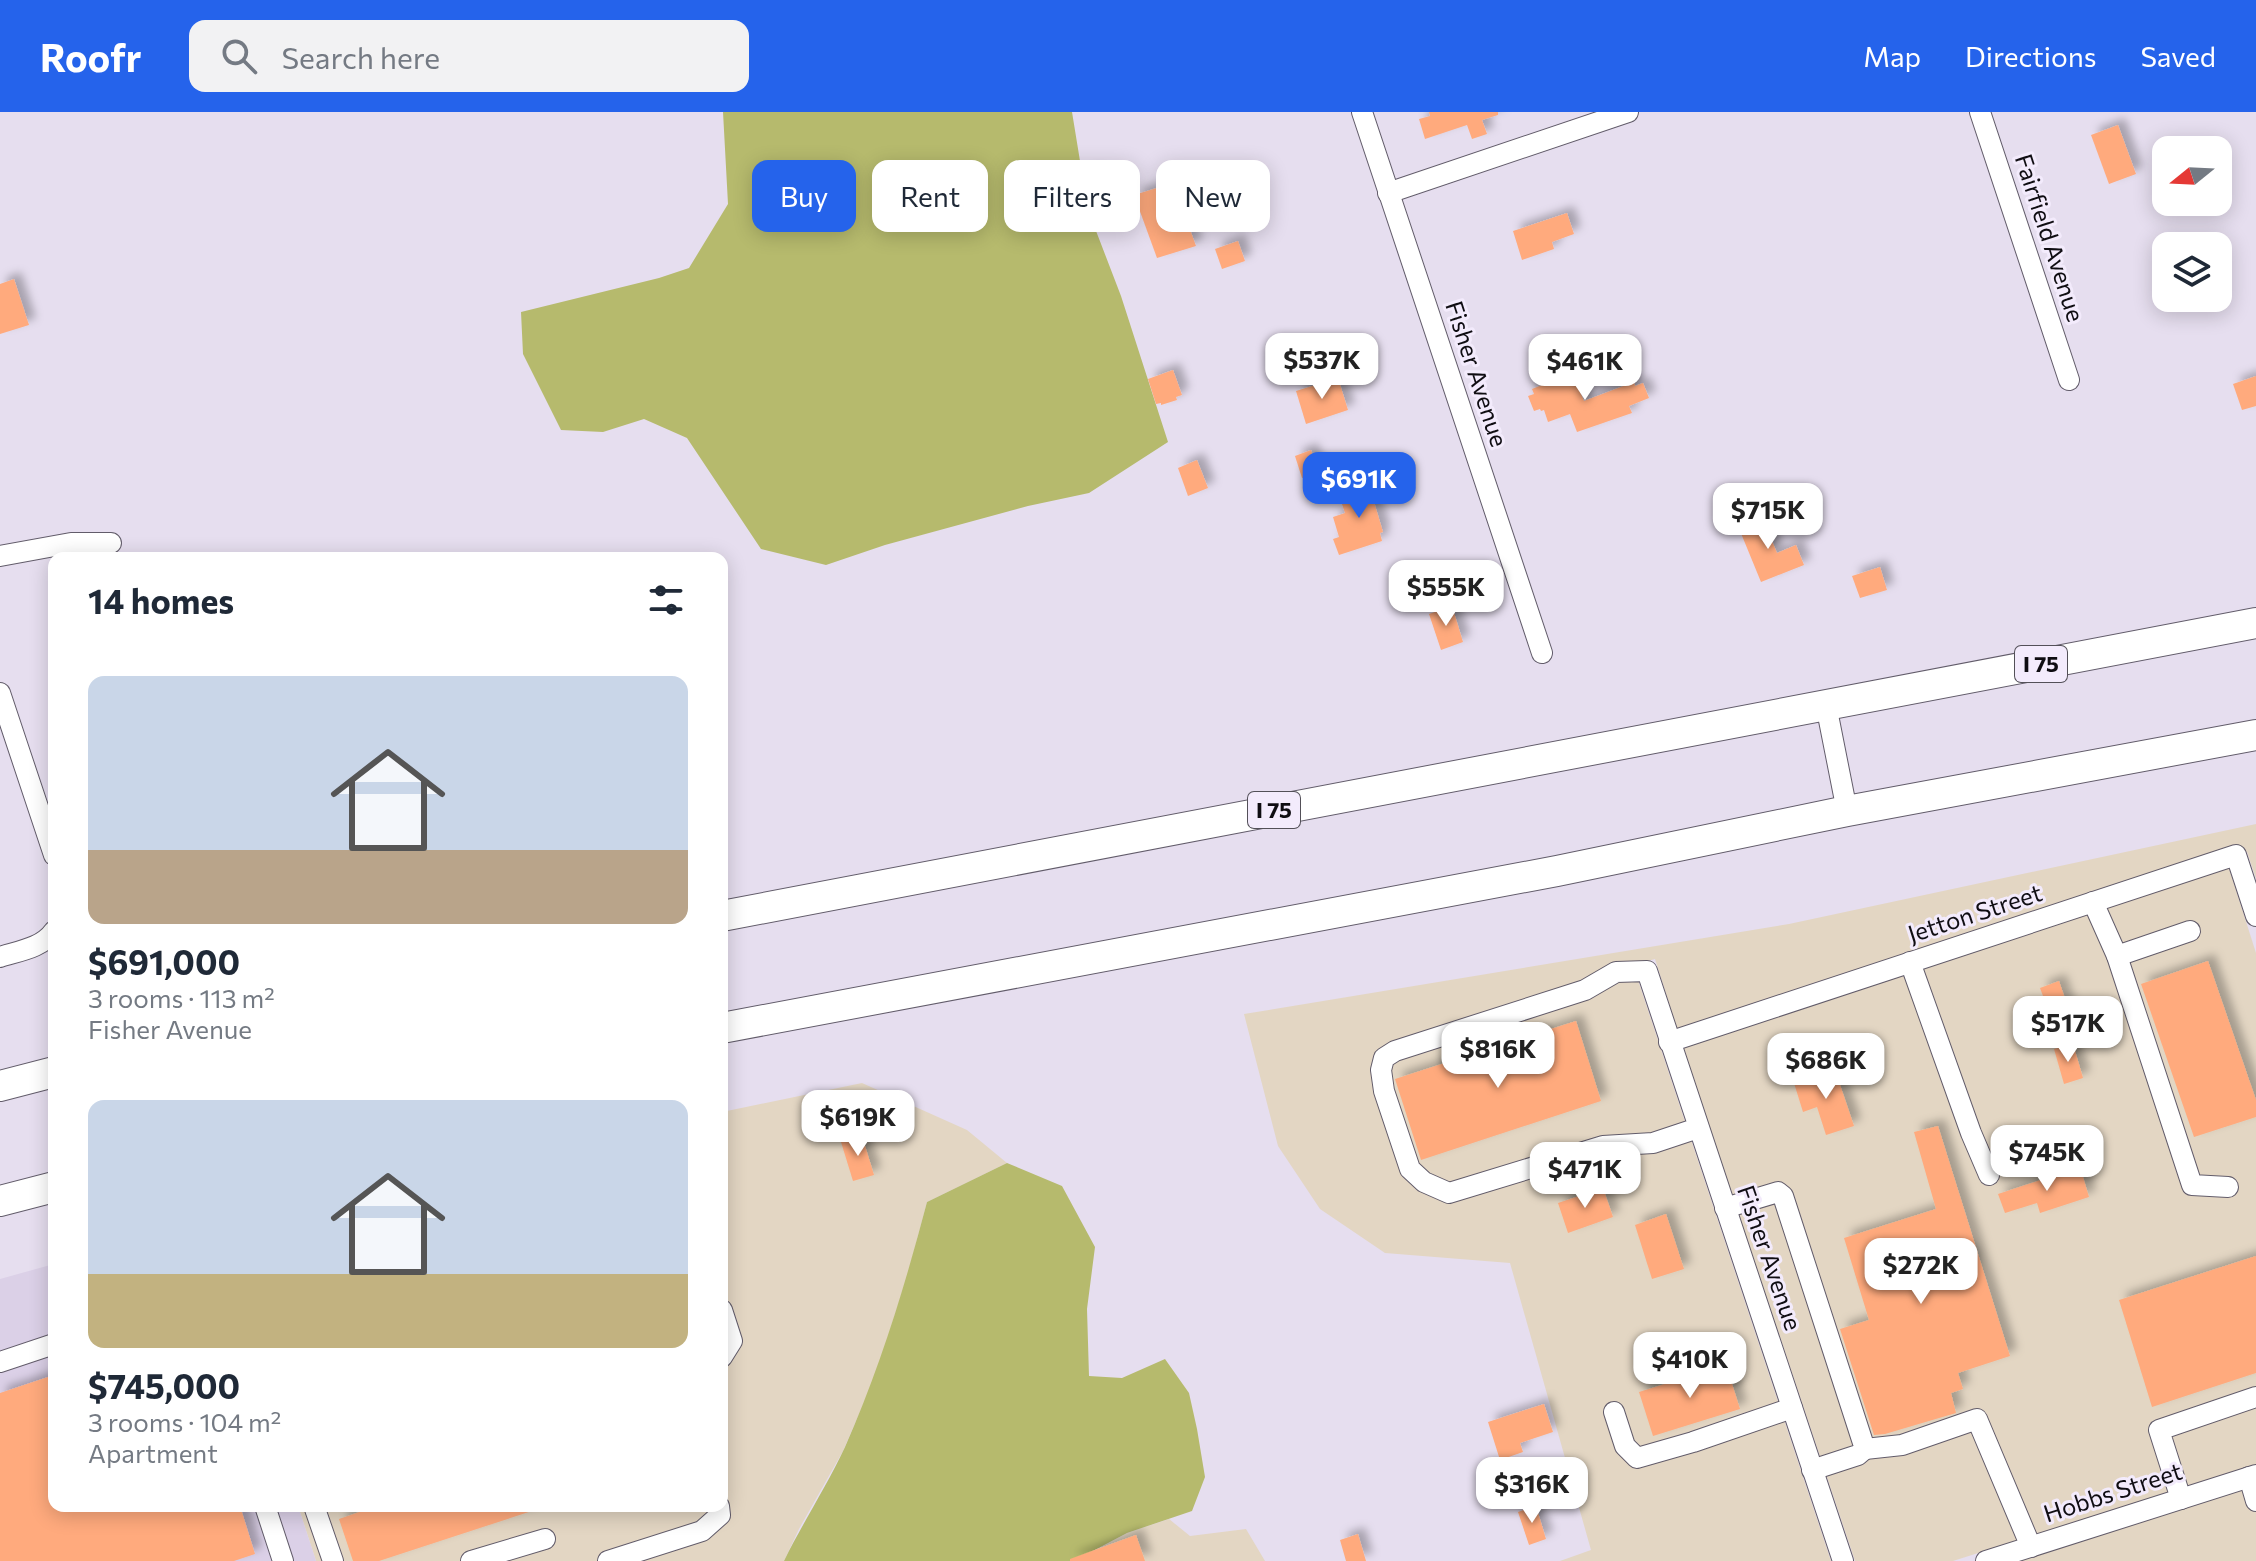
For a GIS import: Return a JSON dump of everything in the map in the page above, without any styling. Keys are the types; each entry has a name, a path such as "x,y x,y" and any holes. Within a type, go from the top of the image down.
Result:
{"highway":[{"name":"I 75","path":"728,915 2256,623"},
{"path":"728,1027 1542,874 1847,811 2254,736"},
{"path":"0,1086 48,1074"},
{"path":"0,1201 48,1189"}],"street":[{"name":"Fisher Avenue","path":"1362,112 1542,653"},
{"path":"1388,193 1628,112"},
{"name":"Fairfield Avenue","path":"1980,112 2069,380"},
{"path":"0,556 71,543 111,543"},
{"path":"0,693 48,837"},
{"path":"1826,705 1847,811"},
{"name":"Jetton Street","path":"1669,1042 2236,855 2256,916"},
{"path":"2093,902 2117,956 2192,1185 2228,1187"},
{"path":"2117,956 2190,931"},
{"path":"0,957 35,947 48,938"},
{"path":"1910,962 1989,1175"},
{"name":"Fisher Avenue","path":"1698,1128 1653,1143 1603,1146 1449,1193 1424,1182 1410,1169 1384,1091 1381,1070 1384,1058 1395,1051 1585,990 1616,972 1647,971 1843,1561"},
{"path":"1725,1208 1778,1192 1783,1196 1865,1449"},
{"path":"728,1329 732,1341 728,1347"},
{"path":"0,1362 48,1346"},
{"path":"2181,1499 2159,1430 2256,1397"},
{"path":"1614,1412 1625,1446 1637,1458 1792,1408"},
{"path":"1812,1470 1858,1455 1865,1449 1902,1445 1977,1419 2017,1556"},
{"path":"2252,1476 2256,1501"},
{"name":"Hobbs Street","path":"1986,1561 2017,1556 2252,1476"},
{"path":"267,1512 283,1561"},
{"path":"316,1512 333,1561"},
{"path":"608,1561 702,1531 720,1512"},
{"path":"472,1561 545,1539"}],"shaded area":[{"path":"2256,824 2256,879 2247,852 2233,846 1677,1029 1655,959 1633,965 1831,1561 1560,1561 1591,1550 1510,1263 1385,1253 1320,1209 1278,1146 1244,1014 1789,924"},
{"path":"2229,868 2256,953 2256,1465 1953,1561 1855,1561 1683,1048"},
{"path":"862,1083 967,1130 1007,1163 927,1202 875,1377 843,1451 784,1561 316,1561 300,1512 728,1512 728,1111"},
{"path":"48,1266 48,1512 300,1512 316,1561 0,1561 0,1279"},
{"path":"2256,1485 2256,1561 2019,1561"},
{"path":"1169,1519 1190,1536 1246,1529 1265,1561 1075,1561 1127,1533"}],"green space":[{"path":"723,112 1072,112 1080,160 1004,160 1004,232 1096,232 1121,296 1168,442 1089,493 1028,506 885,545 826,565 761,549 687,438 644,419 603,432 561,430 523,354 521,312 689,268 728,204"},
{"path":"1007,1163 1062,1186 1095,1247 1087,1309 1089,1376 1122,1378 1165,1359 1189,1393 1205,1477 1192,1511 1127,1533 1074,1561 784,1561 858,1417 891,1326 927,1202"}],"building":[{"path":"1429,112 1498,112 1498,115 1482,120 1487,134 1472,139 1467,125 1425,139 1419,119 1430,116"},
{"path":"2118,125 2136,174 2109,184 2091,135"},
{"path":"1156,188 1156,232 1191,232 1196,246 1157,258 1140,211 1140,193"},
{"path":"1567,213 1574,234 1552,242 1554,249 1522,260 1513,231"},
{"path":"1238,241 1245,261 1222,269 1215,249"},
{"path":"14,279 29,325 0,334 0,284"},
{"path":"1173,370 1182,395 1176,397 1177,400 1156,404 1148,379"},
{"path":"1572,373 1584,401 1634,382 1635,386 1643,383 1649,398 1629,406 1632,413 1577,432 1570,414 1548,422 1544,410 1534,411 1528,396 1534,394 1532,389"},
{"path":"2256,376 2256,406 2242,410 2233,384"},
{"path":"1338,378 1348,410 1306,424 1296,391"},
{"path":"1311,450 1319,473 1302,478 1295,456"},
{"path":"1197,460 1208,488 1188,496 1178,468"},
{"path":"1375,480 1382,500 1374,502 1383,532 1380,533 1382,541 1339,555 1333,539 1339,537 1333,517 1345,513 1340,498 1359,492 1357,486"},
{"path":"1762,517 1777,553 1796,545 1804,565 1761,582 1738,526"},
{"path":"1880,567 1887,590 1860,598 1852,576"},
{"path":"1452,606 1463,642 1441,650 1429,614"},
{"path":"2208,961 2256,1100 2256,1117 2194,1137 2141,984"},
{"path":"2059,981 2073,1022 2055,1028 2040,988"},
{"path":"1576,1021 1601,1101 1421,1160 1395,1079"},
{"path":"2073,1044 2083,1078 2064,1084 2054,1049"},
{"path":"1835,1070 1854,1126 1826,1135 1817,1107 1803,1112 1794,1083"},
{"path":"1938,1126 2010,1356 1958,1373 1963,1389 1951,1393 1956,1413 1874,1435 1840,1329 1869,1320 1844,1238 1936,1209 1914,1132"},
{"path":"862,1136 874,1175 853,1181 841,1142"},
{"path":"2080,1167 2089,1197 2040,1213 2037,1203 2005,1213 1998,1194"},
{"path":"1603,1188 1613,1217 1568,1233 1558,1203"},
{"path":"1666,1214 1684,1269 1652,1279 1635,1225"},
{"path":"2256,1256 2256,1373 2152,1407 2119,1300"},
{"path":"1726,1365 1740,1409 1653,1436 1639,1392"},
{"path":"48,1377 48,1512 242,1512 255,1554 234,1561 0,1561 0,1393"},
{"path":"1544,1404 1553,1432 1520,1443 1523,1452 1500,1460 1488,1422"},
{"path":"1536,1506 1546,1539 1529,1545 1518,1512"},
{"path":"359,1512 529,1512 379,1561 353,1561 339,1519"},
{"path":"1358,1534 1366,1561 1346,1561 1340,1540"},
{"path":"1136,1535 1145,1561 1070,1561 1070,1559"}]}
